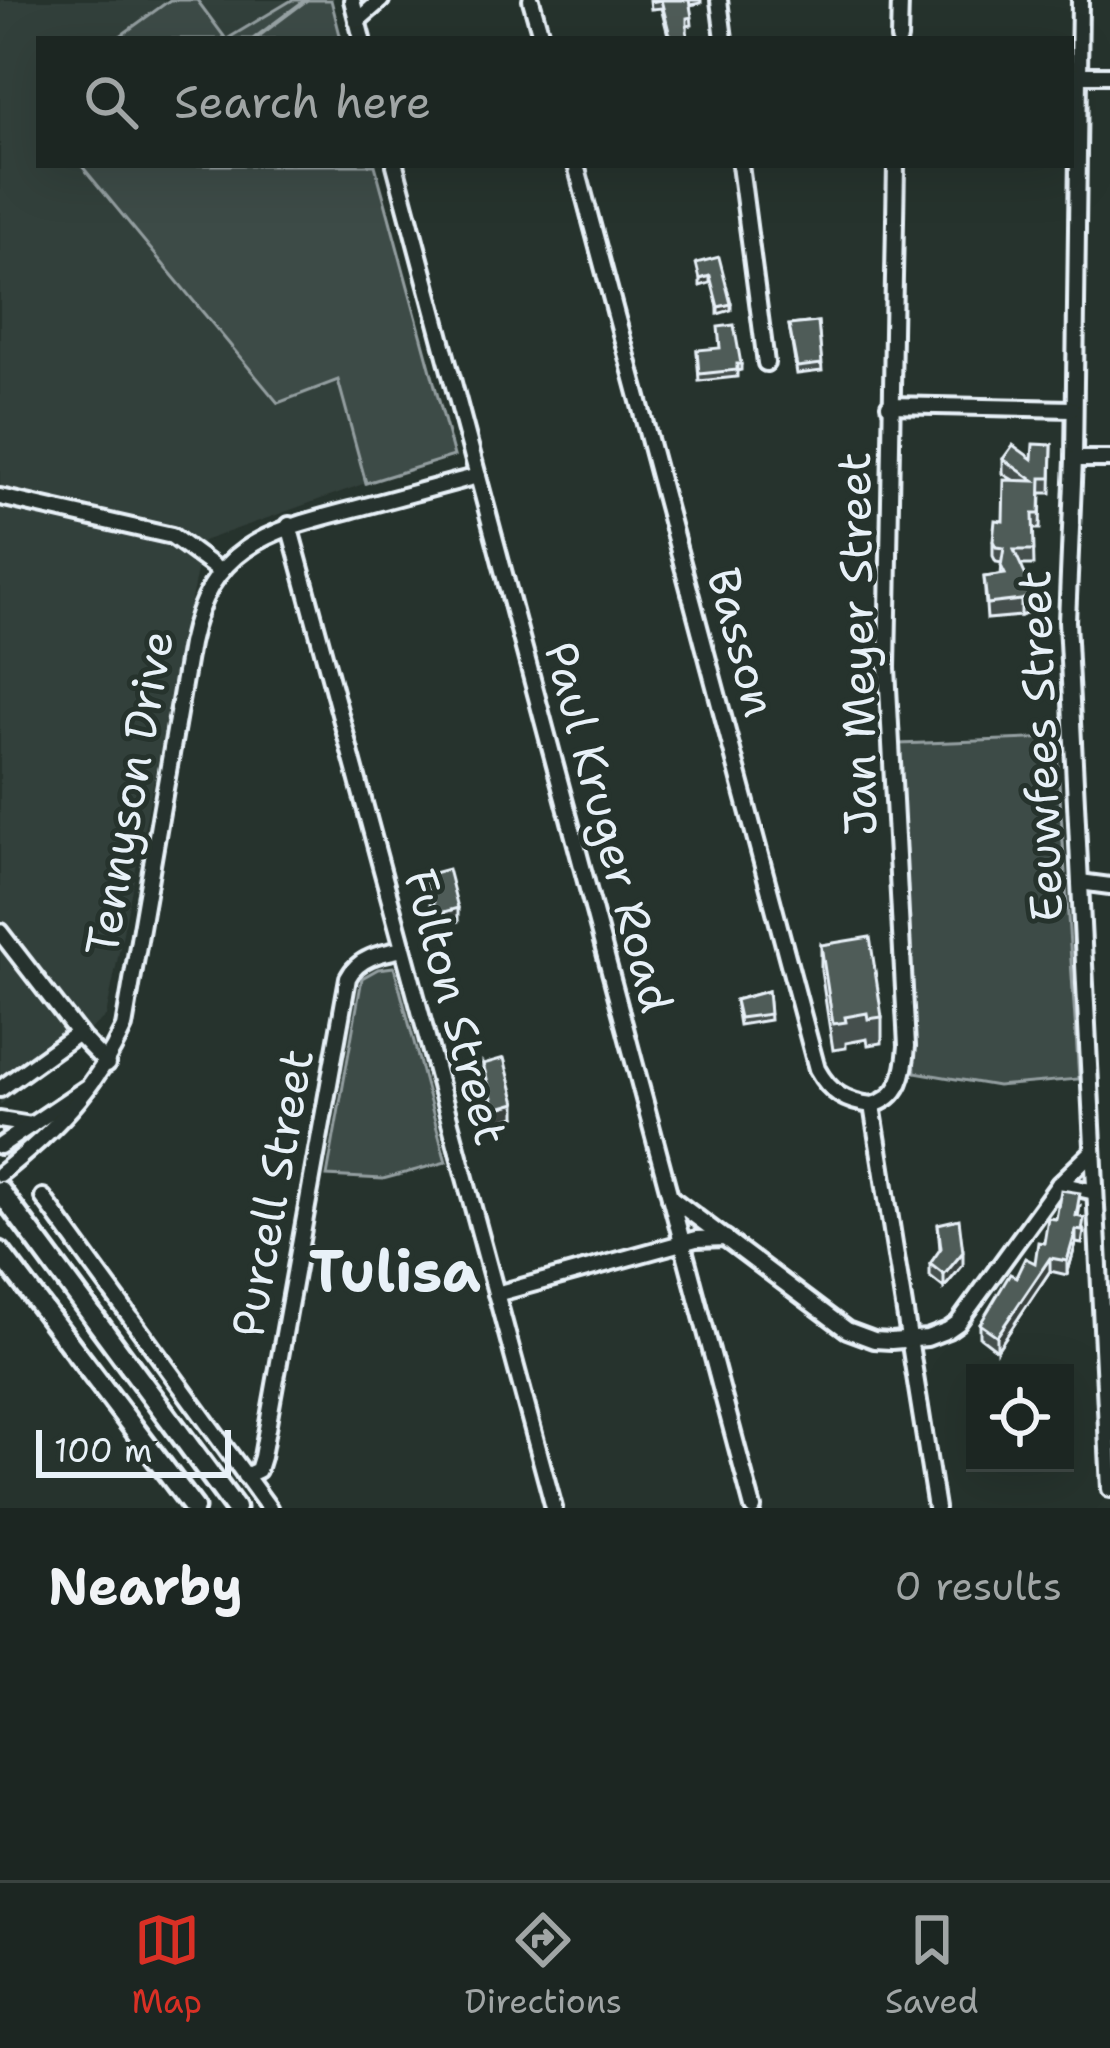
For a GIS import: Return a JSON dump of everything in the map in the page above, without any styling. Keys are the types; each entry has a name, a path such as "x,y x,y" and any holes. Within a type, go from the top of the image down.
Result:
{"main road":[{"path":"0,1191 235,1508"},
{"path":"0,1252 194,1508"}],"street":[{"path":"352,0 361,36"},
{"path":"357,22 381,0"},
{"path":"531,0 541,36"},
{"path":"719,0 724,36"},
{"path":"899,36 900,0"},
{"name":"Eeuwfees Street","path":"1080,0 1074,459 1067,621 1093,1150 1102,1169 1095,1192 1110,1489"},
{"path":"1078,75 1110,75"},
{"name":"Paul Kruger Road","path":"396,168 752,1508"},
{"name":"Basson","path":"577,168 818,1069 826,1085 840,1096 872,1106"},
{"path":"740,168 766,362"},
{"name":"Jan Meyer Street","path":"872,1106 884,1102 905,1075 907,1046 887,668 896,168"},
{"path":"890,405 1072,409"},
{"path":"1074,459 1110,459"},
{"name":"Tennyson Drive","path":"0,1174 79,1104 107,1064 129,1005 198,608 220,572 244,550 290,525 478,476"},
{"path":"0,497 172,536 220,572"},
{"name":"Fulton Street","path":"290,525 554,1508"},
{"path":"1080,882 1110,886"},
{"path":"0,932 107,1064"},
{"name":"Purcell Street","path":"244,1476 258,1470 262,1457 348,978 360,963 403,949"},
{"path":"0,1089 78,1033"},
{"name":"Tennyson Drive","path":"0,1147 91,1086"},
{"path":"872,1106 936,1508"},
{"path":"0,1120 31,1125"},
{"path":"670,1197 847,1330 874,1340 909,1340 938,1336 958,1323 1059,1184 1093,1150"},
{"path":"1059,1184 1095,1192"},
{"path":"43,1197 269,1508"},
{"path":"496,1294 696,1239 727,1238"}],"shaded area":[{"path":"0,0 293,0 230,36 36,36 36,168 85,168 338,380 366,483 203,541 106,1016 0,1105"},
{"path":"170,0 197,0 224,36 120,36"},
{"path":"292,0 331,0 340,36 232,36"},
{"path":"83,168 376,168 454,456 366,483 338,380 278,403"},
{"path":"1056,738 1079,1079 997,1086 915,1072 899,744"},
{"path":"394,967 446,1162 383,1179 327,1176 362,978"}],"building":[{"path":"661,0 689,0 692,17 687,18 687,36 670,36"},
{"path":"719,257 731,304 718,307 710,276 700,279 696,263"},
{"path":"818,322 822,364 797,367 789,325"},
{"path":"734,325 741,364 737,370 699,374 697,350 720,348 718,327"},
{"path":"1033,444 1052,445 1051,478 1041,478 1040,514 1033,514 1034,550 1014,550 1034,594 987,604 984,577 1005,574 1001,566 1004,548 993,541 995,520 1003,521 1004,480 1034,481 1003,459 1013,445 1032,459"},
{"path":"448,869 458,908 437,914 426,875"},
{"path":"870,937 882,1017 868,1019 867,1013 833,1024 821,945"},
{"path":"768,991 770,1014 739,1018 735,1000"},
{"path":"504,1058 516,1103 495,1109 483,1064"},
{"path":"1061,1190 1080,1193 1076,1216 1084,1218 1082,1231 1076,1230 1067,1261 1050,1258 997,1336 980,1324 1010,1274 1016,1277 1025,1258 1035,1263 1048,1218 1056,1219"},
{"path":"959,1219 963,1252 944,1275 930,1264 941,1248 938,1224"}],"waterway":[{"path":"258,36 306,0"}],"district":[{"name":"Tulisa","path":"395,1271"}]}
